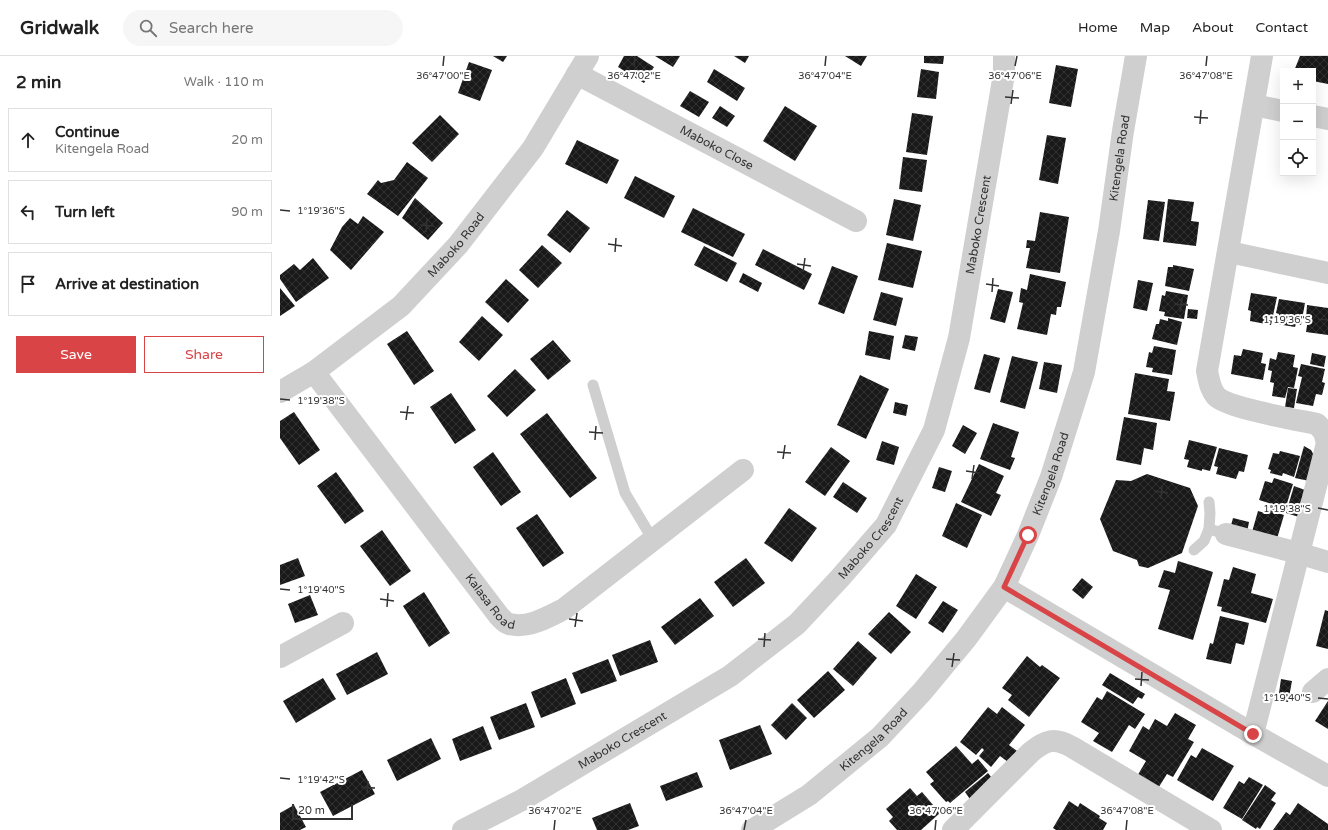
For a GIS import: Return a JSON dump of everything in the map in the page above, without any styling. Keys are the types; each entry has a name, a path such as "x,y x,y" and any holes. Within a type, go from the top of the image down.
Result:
{"street":[{"name":"Maboko Crescent","path":"464,830 522,800 730,676 796,624 840,578 886,525 934,430 960,338 1004,74 1004,56"},
{"name":"Kitengela Road","path":"752,830 809,795 880,737 922,692 966,639 1004,587 1028,535 1051,477 1084,372 1109,231 1123,131 1136,56"},
{"path":"1253,734 1327,443 1324,432 1317,424 1232,405 1216,397 1210,386 1207,371 1229,252 1262,56"},
{"name":"Maboko Close","path":"583,65 856,221"},
{"name":"Maboko Road","path":"280,392 314,372 401,306 458,245 533,148 583,65"},
{"path":"1254,105 1280,109"},
{"path":"1316,117 1328,119"},
{"path":"1229,252 1328,274"},
{"name":"Kalasa Road","path":"314,372 499,616 508,624 524,625 538,622 564,609 743,470"},
{"path":"1218,532 1328,562"},
{"path":"1004,587 1253,734 1328,776"},
{"path":"280,658 343,623"},
{"path":"953,830 1031,752 1041,744 1054,741 1063,742 1072,747 1211,830"}],"lane":[{"path":"593,386 625,493 653,540"},
{"path":"1194,550 1218,532 1210,513 1209,502"}],"building":[{"path":"493,56 507,56 503,62"},
{"path":"624,56 637,56 654,67 644,83 618,67"},
{"path":"655,56 680,56 673,67"},
{"path":"734,56 749,56 745,63"},
{"path":"845,56 867,56 861,66"},
{"path":"924,56 944,56 943,64 924,63"},
{"path":"1300,56 1328,56 1328,84 1316,82 1316,68 1295,68"},
{"path":"469,62 492,70 480,101 458,93"},
{"path":"1056,65 1078,69 1071,107 1049,103"},
{"path":"714,69 745,88 737,101 707,82"},
{"path":"921,69 939,72 936,99 917,97"},
{"path":"690,91 709,102 699,117 680,106"},
{"path":"720,106 735,116 727,127 712,118"},
{"path":"785,106 817,126 795,161 763,141"},
{"path":"912,113 933,116 927,155 906,152"},
{"path":"440,115 459,134 432,162 412,143"},
{"path":"1047,135 1066,138 1058,184 1039,180"},
{"path":"577,140 619,160 607,184 565,164"},
{"path":"903,157 927,160 922,192 899,189"},
{"path":"407,162 428,178 398,216 367,194 378,180 381,183 394,180"},
{"path":"635,176 675,196 664,218 624,198"},
{"path":"415,198 443,223 428,240 402,218"},
{"path":"894,199 921,205 913,241 886,235"},
{"path":"1168,199 1194,202 1191,221 1199,222 1196,246 1163,242"},
{"path":"1148,200 1165,202 1159,241 1143,239"},
{"path":"693,208 745,234 733,257 681,232"},
{"path":"567,210 590,228 570,253 547,235"},
{"path":"1040,212 1069,217 1060,273 1026,268 1030,248 1026,248 1027,240 1035,241"},
{"path":"363,216 384,232 351,270 330,250 342,227 350,218 358,224"},
{"path":"887,243 922,251 913,288 878,280"},
{"path":"542,245 562,263 538,288 519,270"},
{"path":"704,246 737,263 727,282 694,265"},
{"path":"763,249 812,274 804,290 755,265"},
{"path":"313,258 329,278 296,302 280,279 280,275 294,264 300,270"},
{"path":"1173,265 1194,269 1189,291 1165,286 1168,267 1173,267"},
{"path":"832,266 858,276 844,314 818,304"},
{"path":"743,273 762,283 758,292 739,282"},
{"path":"1030,274 1066,282 1061,307 1057,307 1056,315 1051,314 1047,335 1017,329 1023,303 1019,302 1021,288 1027,290"},
{"path":"506,279 529,300 508,323 485,302"},
{"path":"1138,280 1153,283 1147,311 1133,308"},
{"path":"280,288 295,306 280,316"},
{"path":"998,289 1013,292 1005,323 990,319"},
{"path":"1166,291 1188,295 1184,319 1164,316 1165,312 1159,311 1162,295 1165,296"},
{"path":"881,292 903,298 896,326 873,320"},
{"path":"1251,293 1277,297 1271,325 1250,321 1251,311 1248,310"},
{"path":"1279,299 1305,303 1301,325 1296,324 1295,327 1277,324 1279,314 1276,313"},
{"path":"1307,305 1328,308 1328,335 1306,332 1308,319 1306,319"},
{"path":"1188,309 1198,310 1197,319 1187,318"},
{"path":"482,316 503,335 479,361 459,342"},
{"path":"1168,318 1182,322 1177,345 1152,339 1156,324 1159,324 1160,319 1168,321"},
{"path":"407,331 434,371 414,385 387,344"},
{"path":"869,331 894,336 890,360 865,355"},
{"path":"905,335 918,337 915,351 902,348"},
{"path":"553,340 571,361 548,380 530,359"},
{"path":"1154,346 1176,350 1172,375 1152,372 1153,368 1146,367 1149,352 1152,353"},
{"path":"1243,349 1263,353 1261,363 1266,364 1263,380 1231,374 1234,355 1241,356"},
{"path":"1278,352 1295,355 1293,367 1298,368 1294,388 1288,387 1285,398 1272,396 1274,383 1270,382 1272,371 1268,370 1270,358 1276,360"},
{"path":"1312,353 1326,356 1324,367 1310,364"},
{"path":"984,354 1000,358 990,393 974,389"},
{"path":"1012,356 1038,362 1025,409 1000,402"},
{"path":"1044,362 1062,365 1057,393 1039,389"},
{"path":"1301,364 1325,369 1322,382 1325,383 1322,395 1316,394 1313,406 1296,403 1302,377 1298,376"},
{"path":"515,369 536,390 507,417 487,396"},
{"path":"1135,373 1169,379 1167,391 1175,392 1170,421 1128,414"},
{"path":"860,375 889,389 866,439 837,425"},
{"path":"1288,388 1297,389 1294,408 1285,407"},
{"path":"451,393 476,430 455,444 430,407"},
{"path":"895,402 908,405 906,416 893,413"},
{"path":"294,412 320,450 299,465 280,438 280,421"},
{"path":"547,413 597,478 570,498 520,434"},
{"path":"1124,417 1157,423 1153,450 1144,448 1141,465 1116,460"},
{"path":"993,423 1019,432 1011,457 1015,458 1010,470 980,459"},
{"path":"963,425 977,433 965,454 952,446"},
{"path":"1189,440 1217,447 1210,471 1202,469 1202,471 1187,467 1189,460 1184,459"},
{"path":"882,441 899,447 894,465 876,460"},
{"path":"1304,446 1311,450 1317,461 1314,482 1295,478"},
{"path":"831,447 850,461 825,496 805,482"},
{"path":"1219,448 1248,455 1244,472 1239,471 1236,479 1216,474 1218,467 1214,466"},
{"path":"1280,451 1300,456 1294,477 1283,473 1282,476 1270,473 1271,470 1268,469 1273,453 1279,454"},
{"path":"493,452 521,492 501,506 473,467"},
{"path":"979,464 1004,476 996,493 1001,495 991,516 961,502"},
{"path":"939,467 952,471 945,492 932,488"},
{"path":"336,472 364,511 345,524 317,486"},
{"path":"1147,474 1190,488 1198,506 1182,553 1148,568 1139,566 1137,560 1113,551 1100,519 1116,480 1131,481"},
{"path":"1274,478 1293,484 1284,513 1271,509 1272,504 1259,500 1265,481 1272,483"},
{"path":"843,482 867,498 857,513 833,497"},
{"path":"1294,486 1305,490 1298,509 1301,510 1299,517 1286,513"},
{"path":"956,503 982,515 967,548 942,536"},
{"path":"789,508 817,528 792,562 764,543"},
{"path":"1269,510 1284,515 1276,542 1252,532 1258,511 1268,514"},
{"path":"537,514 564,553 543,567 516,528"},
{"path":"1233,518 1249,522 1247,533 1230,529"},
{"path":"382,530 411,571 390,586 360,546"},
{"path":"298,558 305,576 280,585 280,565"},
{"path":"746,558 765,583 733,607 714,582"},
{"path":"1178,561 1213,572 1193,640 1158,629 1170,590 1158,587 1164,570 1175,573"},
{"path":"1233,567 1256,574 1251,593 1273,599 1266,623 1221,611 1222,607 1217,606 1224,579 1229,580"},
{"path":"916,574 937,587 916,619 896,606"},
{"path":"1082,578 1093,587 1083,599 1072,590"},
{"path":"424,592 450,633 429,647 403,606"},
{"path":"310,595 318,615 295,623 288,604"},
{"path":"700,598 714,616 675,645 661,627"},
{"path":"943,601 958,610 943,633 928,623"},
{"path":"1325,610 1328,611 1328,649 1316,646"},
{"path":"889,612 911,632 891,654 868,634"},
{"path":"1220,616 1249,623 1244,645 1236,643 1231,664 1206,659 1210,643 1213,644"},
{"path":"650,640 658,662 620,676 612,655"},
{"path":"858,641 877,658 853,686 833,669"},
{"path":"377,652 388,674 347,695 336,674"},
{"path":"1027,656 1040,667 1042,665 1060,678 1029,717 1008,700 1012,695 1002,688"},
{"path":"608,659 617,681 581,694 572,673"},
{"path":"828,671 845,690 814,718 797,700"},
{"path":"1110,673 1145,694 1142,699 1138,697 1133,704 1102,685"},
{"path":"323,678 336,699 296,723 283,701"},
{"path":"566,678 576,704 541,718 531,692"},
{"path":"1281,679 1292,681 1288,702 1278,700"},
{"path":"1107,691 1145,714 1135,729 1129,725 1112,752 1093,741 1099,733 1081,722 1097,697 1102,700"},
{"path":"1328,701 1328,729 1315,721"},
{"path":"526,703 535,727 499,740 490,717"},
{"path":"792,703 807,718 786,740 771,725"},
{"path":"988,707 997,714 1002,707 1025,725 1009,745 1017,751 1008,762 1000,756 991,767 979,756 984,750 982,748 976,755 960,742"},
{"path":"1175,713 1196,725 1188,739 1194,742 1173,777 1167,774 1157,790 1136,778 1146,761 1129,751 1143,726 1149,730 1155,719 1167,726"},
{"path":"760,725 772,754 730,770 719,740"},
{"path":"483,726 492,749 460,761 452,739"},
{"path":"431,738 441,759 397,781 387,760"},
{"path":"956,746 972,764 978,759 988,771 950,803 948,801 946,802 930,784 934,781 926,772"},
{"path":"1202,748 1234,766 1213,801 1177,780 1191,755 1196,758"},
{"path":"362,770 375,794 333,816 320,792"},
{"path":"697,772 703,787 666,801 660,786"},
{"path":"988,773 995,782 972,802 965,792"},
{"path":"1249,777 1263,785 1242,819 1223,808 1239,781 1244,784"},
{"path":"1265,785 1276,793 1271,800 1276,803 1260,829 1257,827 1256,829 1242,820"},
{"path":"910,788 917,796 922,792 940,813 921,830 897,830 889,821 893,817 886,809"},
{"path":"1069,801 1078,807 1080,803 1100,816 1099,818 1107,823 1103,830 1056,830 1053,828"},
{"path":"630,803 639,826 628,830 597,830 592,818"},
{"path":"1298,803 1328,824 1328,830 1273,830 1286,812 1290,815"},
{"path":"294,805 306,827 300,830 280,830 280,813"}],"route":[{"path":"1028,535 1004,587 1253,734"}]}
